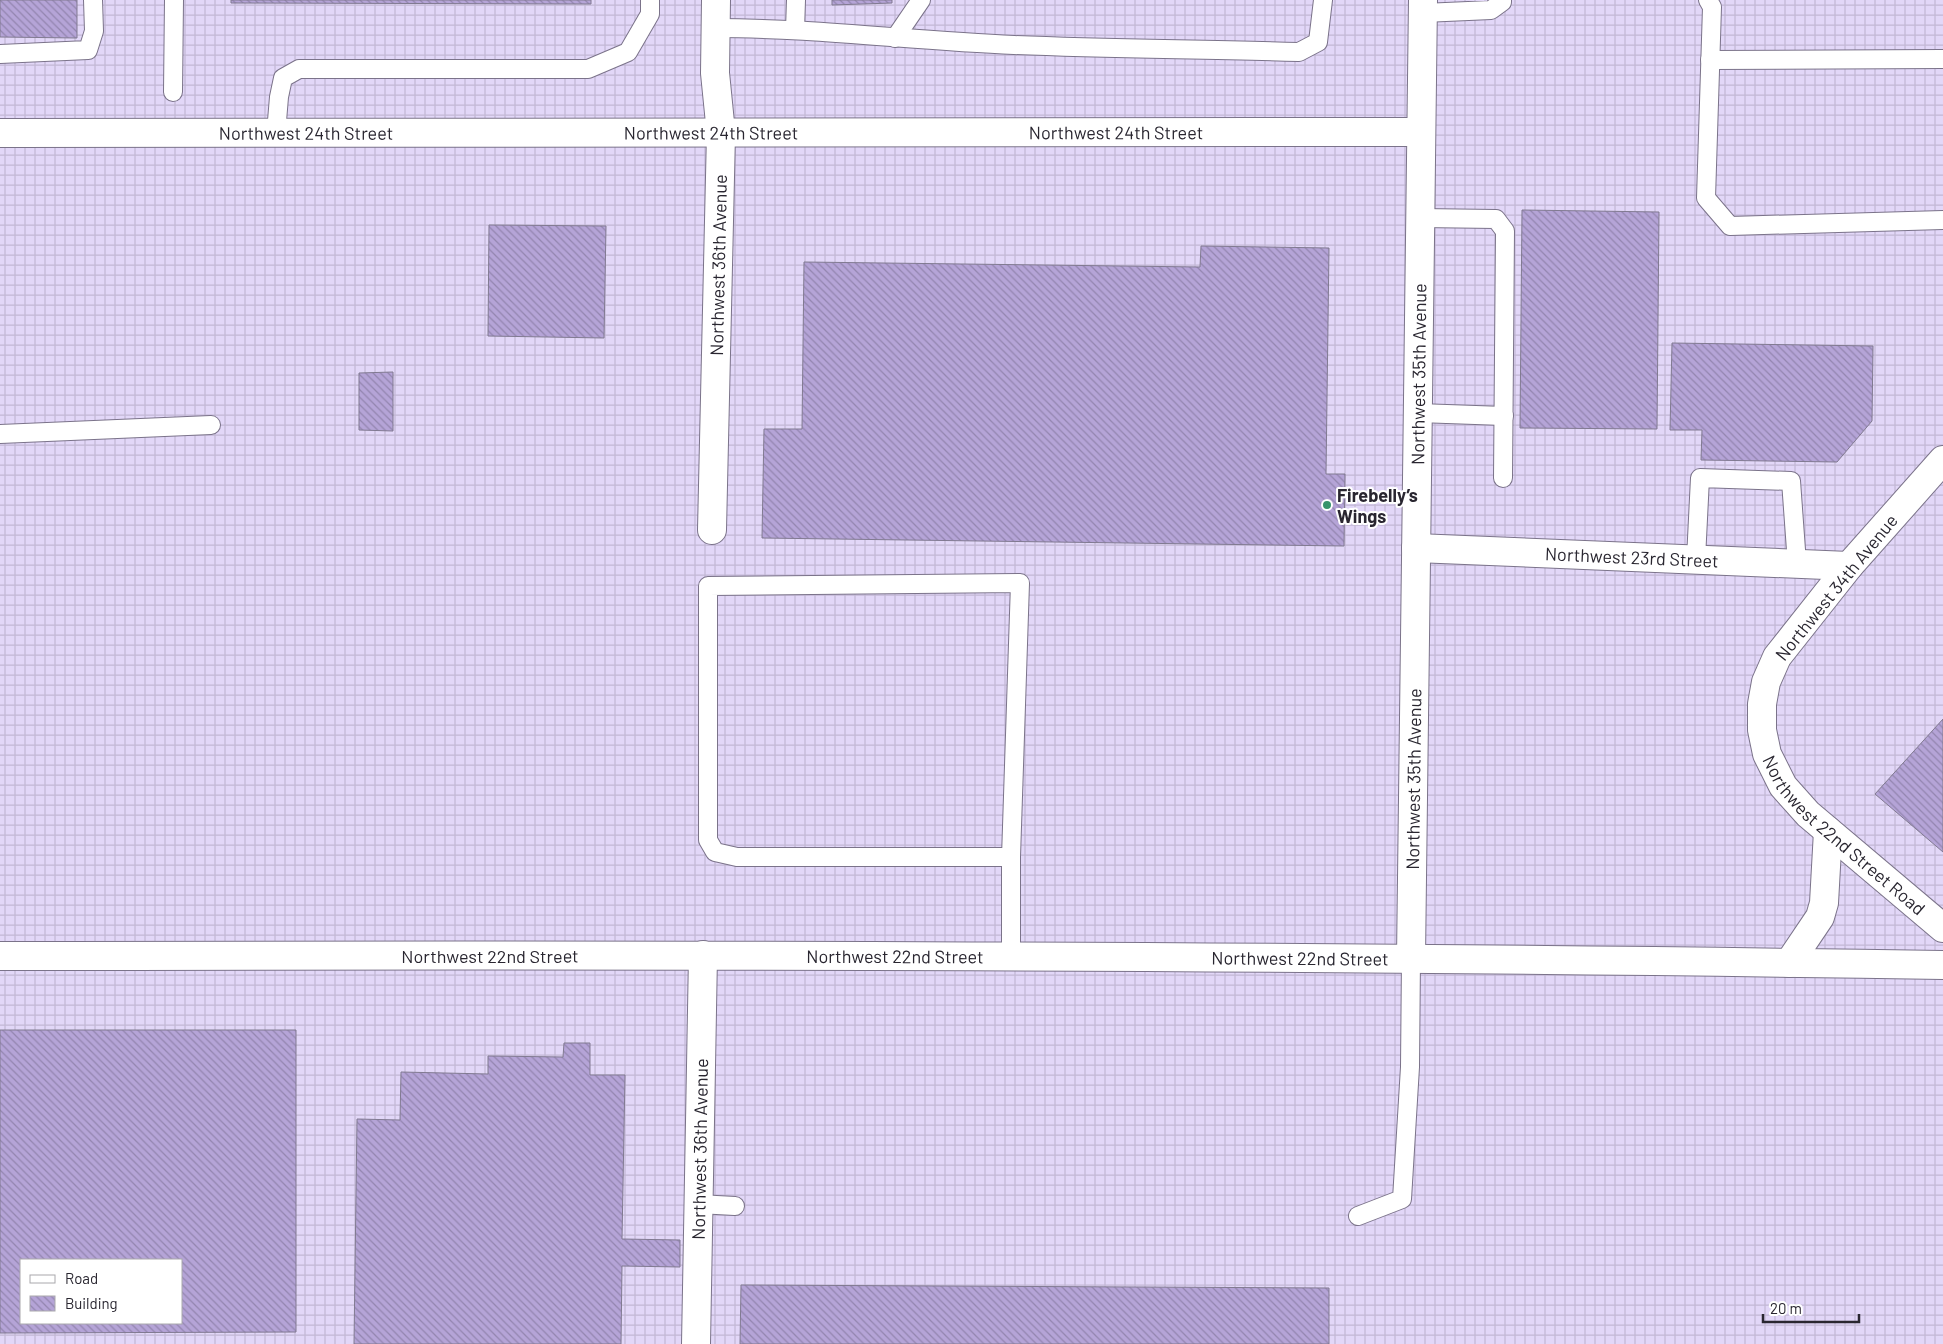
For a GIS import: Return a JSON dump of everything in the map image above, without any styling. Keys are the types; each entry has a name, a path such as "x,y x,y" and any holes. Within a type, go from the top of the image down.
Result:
{"street":[{"name":"Northwest 36th Avenue","path":"712,530 721,133 715,73 716,0"},
{"name":"Northwest 35th Avenue","path":"1410,958 1423,6"},
{"name":"Northwest 24th Street","path":"0,133 1422,132"},
{"name":"Northwest 34th Avenue","path":"1762,730 1762,704 1766,682 1777,658 1849,566 1943,460"},
{"name":"Northwest 23rd Street","path":"1416,548 1849,566"},
{"name":"Northwest 22nd Street Road","path":"1762,730 1767,754 1783,786 1808,814 1943,928"},
{"path":"1789,962 1820,917 1824,903 1828,831"},
{"name":"Northwest 36th Avenue","path":"696,1344 703,955"},
{"name":"Northwest 22nd Street","path":"0,956 1011,956 1943,964"}],"lane":[{"path":"0,54 88,50 94,30 93,0"},
{"path":"173,92 174,0"},
{"path":"276,133 279,97 284,78 299,69 588,69 628,52 650,14 650,0"},
{"path":"795,30 796,0"},
{"path":"896,38 921,0"},
{"path":"715,28 795,30 1016,45 1298,52 1318,42 1324,0"},
{"path":"1423,6 1491,10 1502,0"},
{"path":"1708,0 1712,7 1706,198 1730,226 1943,220"},
{"path":"1710,60 1943,59"},
{"path":"1420,218 1496,219 1505,231 1503,478"},
{"path":"1418,414 1504,416"},
{"path":"1,431 211,425"},
{"path":"1696,559 1700,478 1791,481 1797,564"},
{"path":"1011,857 737,857 715,852 708,840 708,586 1020,584 1011,857 1011,956"},
{"path":"1358,1216 1402,1199 1410,1067 1410,958"},
{"path":"698,1204 735,1206"}],"shaded area":[{"path":"0,0 1943,0 1943,1344 0,1344"}],"building":[{"path":"0,0 77,0 77,38 0,37"},
{"path":"231,0 591,0 591,4 231,3"},
{"path":"832,0 892,0 892,3 832,5"},
{"path":"1522,210 1659,212 1657,429 1520,428"},
{"path":"489,225 606,226 604,338 488,336"},
{"path":"1201,246 1329,248 1326,474 1345,474 1344,546 762,538 764,429 802,429 804,262 1200,267"},
{"path":"1672,343 1873,346 1872,421 1837,462 1701,460 1702,430 1670,430"},
{"path":"393,372 393,431 359,430 359,373"},
{"path":"1943,719 1943,852 1875,794"},
{"path":"0,1030 296,1030 296,1332 0,1333"},
{"path":"564,1043 590,1043 590,1075 625,1075 622,1239 680,1240 680,1267 622,1266 621,1344 354,1344 357,1119 400,1120 401,1072 488,1074 488,1056 563,1057"},
{"path":"741,1285 1329,1288 1329,1344 740,1344"}],"place":[{"name":"Firebelly’s Wings","path":"1327,505"}]}
